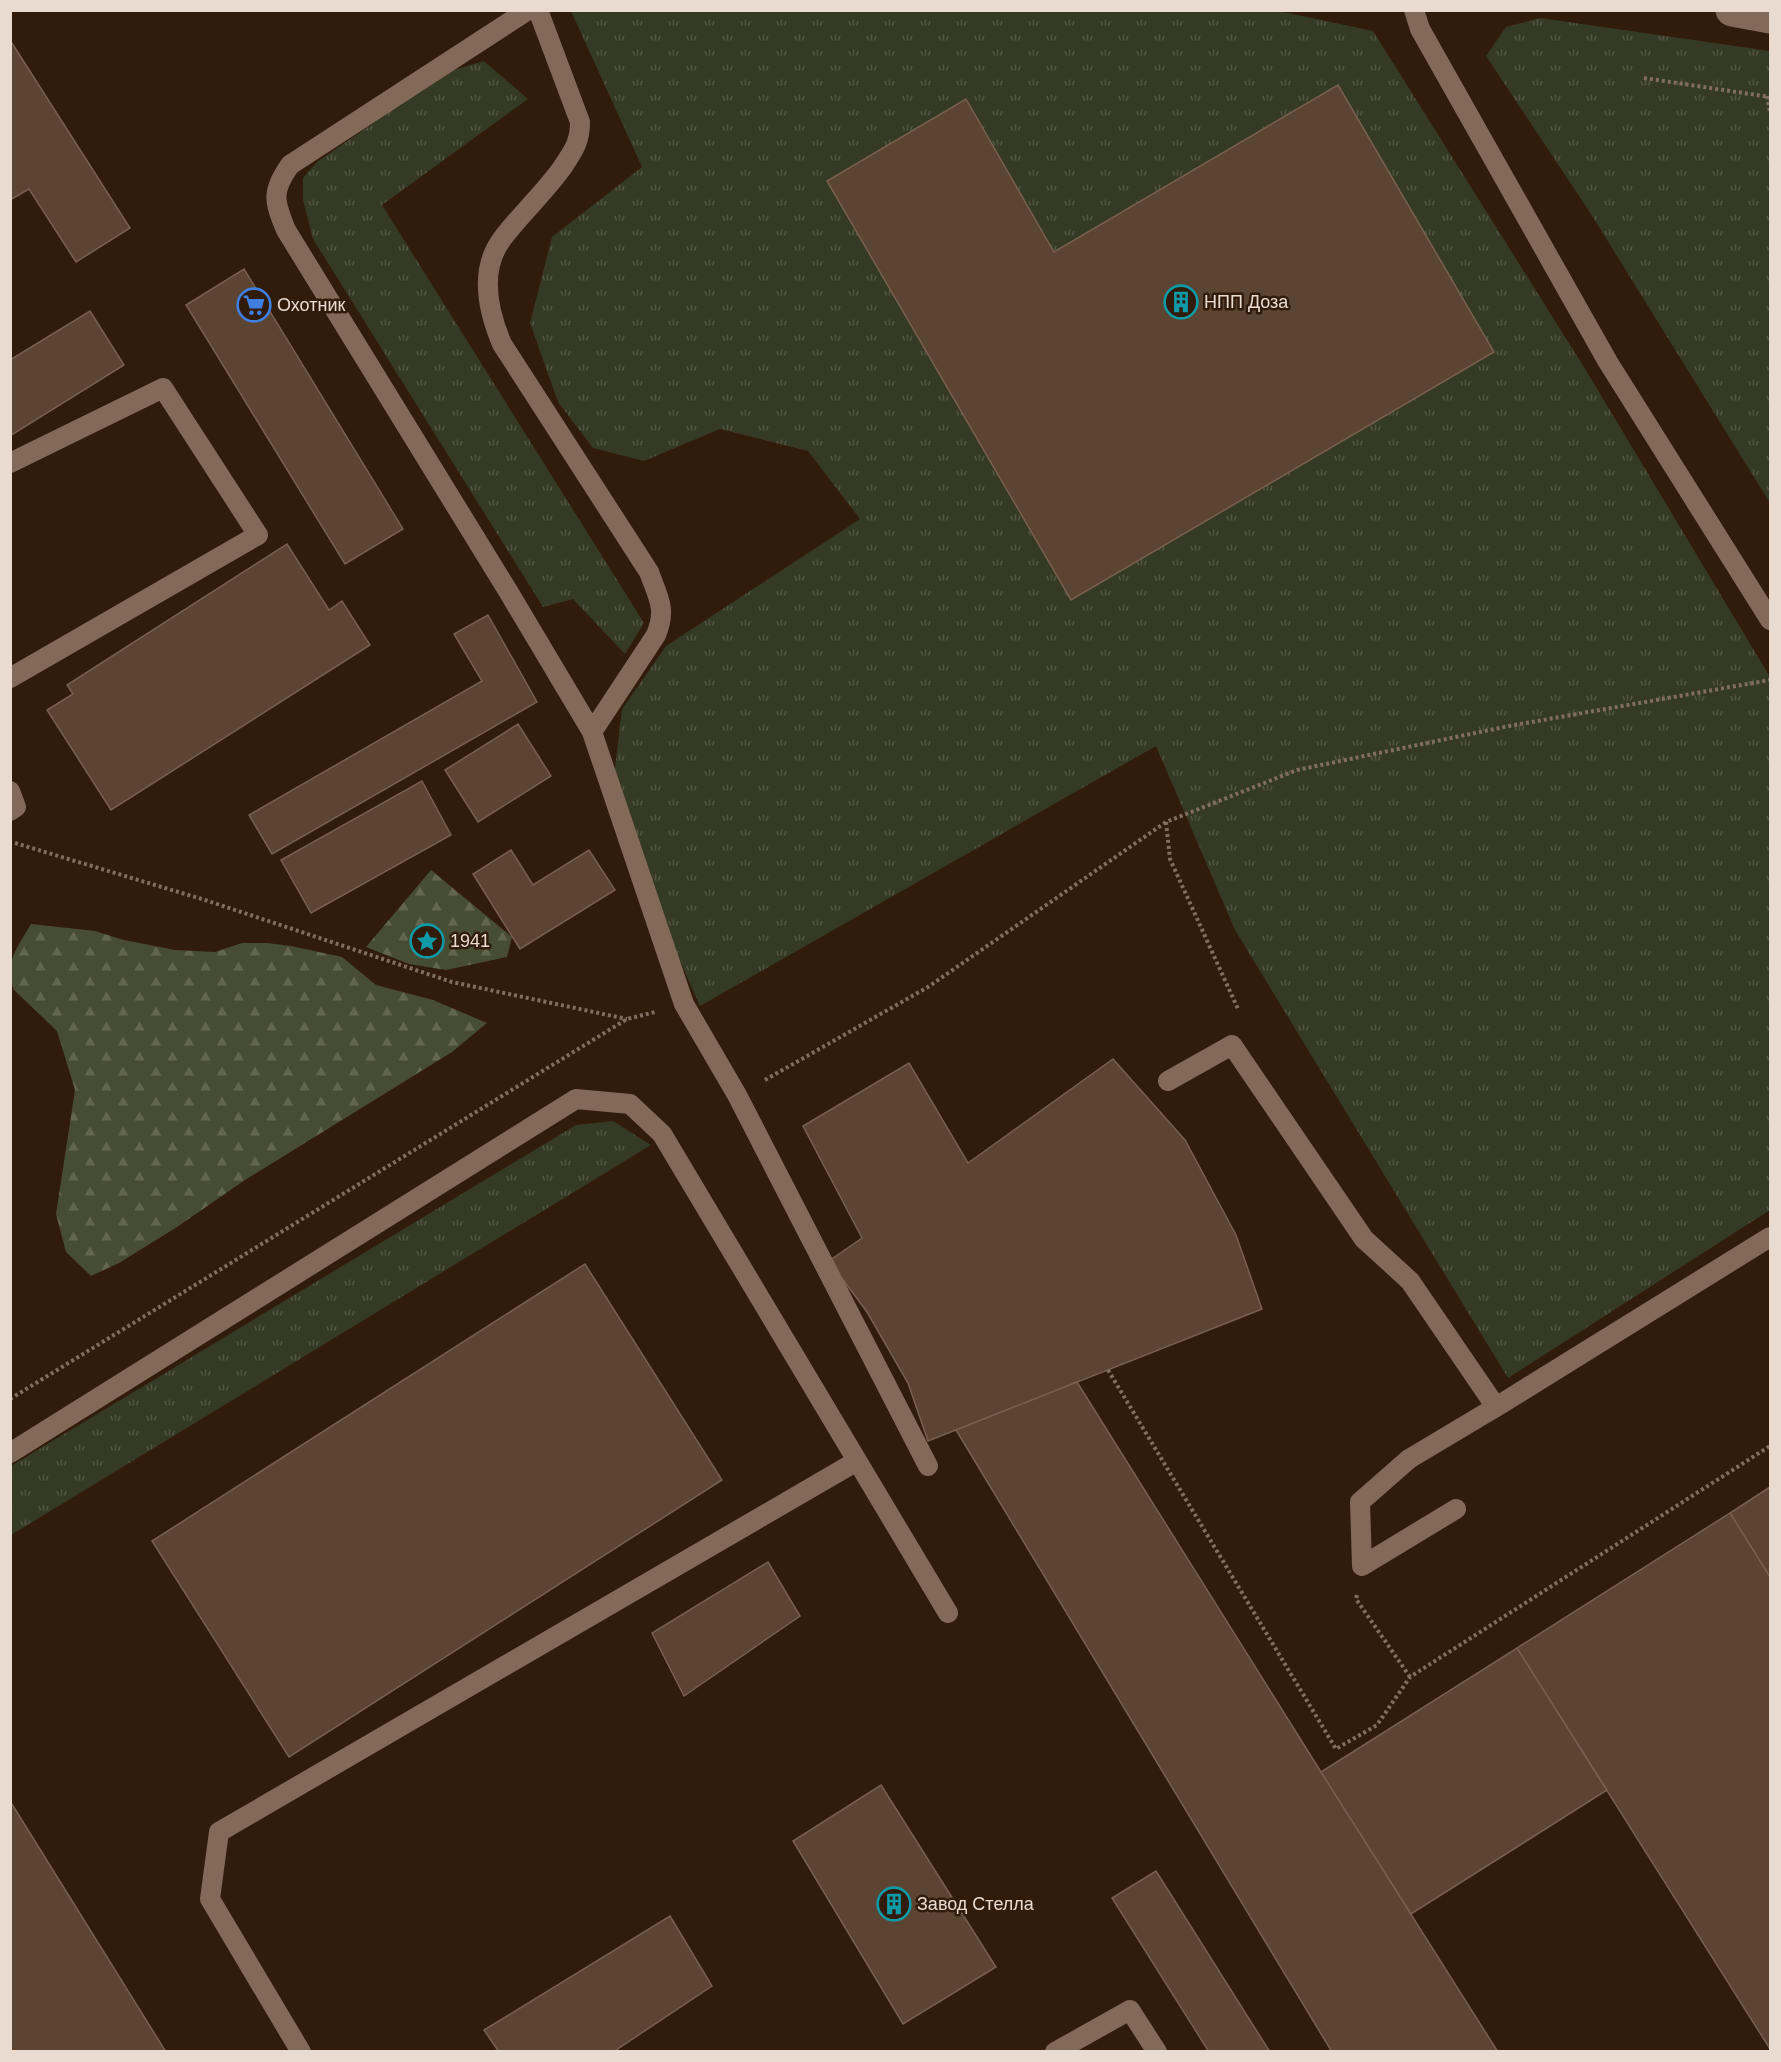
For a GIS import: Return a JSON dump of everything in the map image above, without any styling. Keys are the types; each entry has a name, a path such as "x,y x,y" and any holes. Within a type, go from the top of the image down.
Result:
{"street":[{"path":"1732,10 1770,17"}],"lane":[{"path":"528,10 290,165 279,181 276,199 286,230 592,732 684,1004 737,1095 928,1466"},
{"path":"538,10 580,122 580,137 556,176 501,240 492,260 487,294 492,320 502,344 649,572 661,604 662,622 656,635 592,732"},
{"path":"1414,10 1420,29 1608,362 1770,620"},
{"path":"10,463 163,388 258,535 10,678"},
{"path":"10,791 16,807 10,811"},
{"path":"1168,1081 1232,1045 1364,1239 1410,1281 1496,1407"},
{"path":"10,1452 576,1099 630,1104 662,1134 948,1613"},
{"path":"1456,1509 1362,1566 1360,1502 1409,1459 1770,1237"},
{"path":"301,2052 210,1899 219,1832 858,1461"},
{"path":"1055,2052 1130,2010 1157,2052"}],"path":[{"path":"1644,78 1769,96 1770,112"},
{"path":"737,1095 928,987 1166,822 1297,770 1509,726 1770,680"},
{"path":"1166,822 1170,859 1238,1009"},
{"path":"10,842 205,900 452,982 627,1019"},
{"path":"10,1399 627,1019 684,1004"},
{"path":"1362,1566 1356,1599 1410,1677"}],"green space":[{"path":"1274,10 1373,31 1587,372 1770,677 1770,1210 1508,1378 1235,930 1156,746 700,1006 636,862 613,785 622,709 666,646 860,519 808,451 720,429 644,461 593,448 558,402 530,323 552,237 642,167 571,11"},
{"path":"1540,18 1770,51 1770,503 1591,214 1486,56 1506,27"},
{"path":"484,61 528,99 382,205 644,623 625,654 573,599 543,607 313,239 303,200 303,178 317,162 447,72"},
{"path":"431,870 512,937 507,957 446,970 409,964 366,947"},
{"path":"31,924 95,931 124,940 175,950 215,952 242,943 267,943 342,957 376,985 433,1000 487,1023 452,1052 245,1180 177,1227 119,1263 91,1276 66,1252 56,1214 75,1090 57,1031 14,990 11,981 11,964"},
{"path":"613,1121 651,1145 11,1535 11,1466 576,1125"}],"building":[{"path":"10,40 130,228 76,262 29,189 10,200"},
{"name":"НПП Доза","path":"1338,85 1494,352 1071,600 827,181 966,99 1054,252"},
{"path":"244,269 403,529 345,564 186,305"},
{"path":"90,311 124,365 10,436 10,360"},
{"path":"287,544 329,610 342,601 370,645 111,810 47,710 73,694 67,685"},
{"path":"488,615 537,702 272,854 249,815 482,681 454,634"},
{"path":"518,724 551,776 478,822 445,770"},
{"path":"422,781 451,835 311,913 281,860"},
{"path":"511,850 533,885 589,850 615,890 520,949 473,874"},
{"path":"1113,1059 1185,1140 1236,1235 1262,1309 928,1441 908,1383 867,1312 829,1261 862,1238 803,1126 909,1063 968,1163"},
{"path":"585,1264 722,1480 289,1757 152,1541"},
{"path":"1077,1382 1498,2052 1332,2052 956,1430"},
{"path":"1770,1487 1770,1577 1730,1513"},
{"path":"1730,1513 1770,1577 1770,2049 1517,1648"},
{"path":"768,1562 800,1616 684,1696 652,1633"},
{"path":"1517,1648 1607,1790 1411,1914 1321,1772"},
{"name":"Завод Стелла","path":"881,1785 996,1967 903,2024 793,1841"},
{"path":"10,1801 166,2052 10,2052"},
{"path":"1156,1871 1270,2052 1209,2052 1112,1898"},
{"path":"670,1916 712,1986 613,2052 499,2052 484,2030"}],"place":[{"name":"НПП Доза","path":"1181,302"},
{"name":"Охотник","path":"254,305"},
{"name":"1941","path":"427,941"},
{"name":"Завод Стелла","path":"894,1904"}]}
